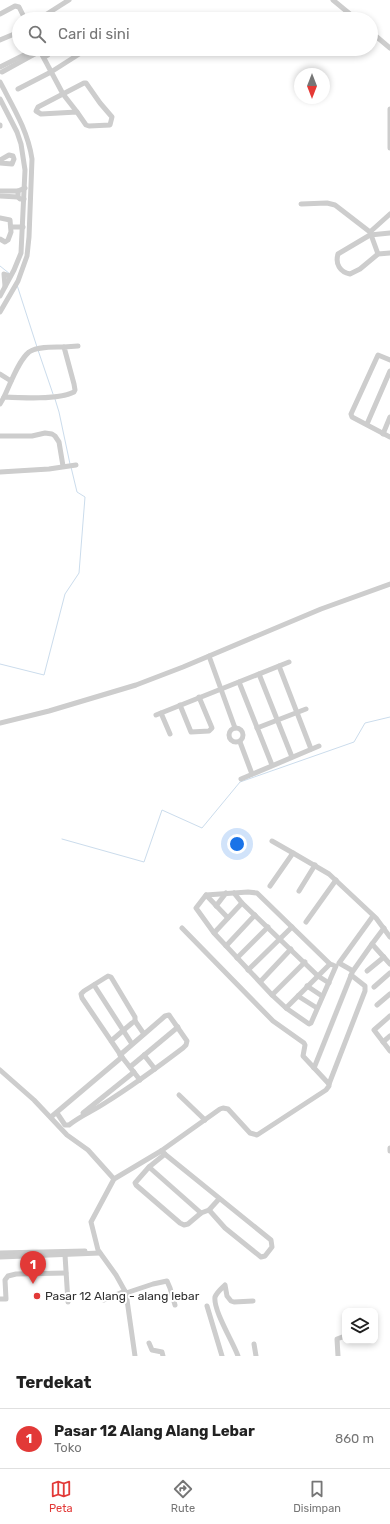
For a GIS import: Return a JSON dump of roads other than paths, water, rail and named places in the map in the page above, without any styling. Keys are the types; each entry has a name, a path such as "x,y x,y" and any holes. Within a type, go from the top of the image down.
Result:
{"street":[{"path":"50,12 69,0"},
{"path":"333,0 348,12"},
{"path":"0,14 15,6 19,7 22,12"},
{"path":"0,40 12,35"},
{"path":"378,38 390,48"},
{"path":"0,70 27,56"},
{"path":"18,89 51,72 76,56"},
{"path":"44,57 63,94 77,112 86,125 109,125 113,119 85,82 63,94 38,107 36,111 41,114 77,112"},
{"path":"0,82 28,139 32,159 28,249 24,266 18,280 0,311"},
{"path":"0,99 17,132 21,144 25,170 21,253 0,296"},
{"path":"390,109 390,148"},
{"path":"0,160 9,155 13,156 14,159 12,164 0,163"},
{"path":"0,191 18,191 25,188"},
{"path":"18,191 18,197"},
{"path":"0,196 18,197 24,199"},
{"path":"302,204 327,203 335,205 370,234 378,254"},
{"path":"390,214 370,234 338,254 337,264 342,271 350,274 360,269 378,254 390,253"},
{"path":"0,218 9,219 11,230 7,241 0,239"},
{"path":"11,230 23,230"},
{"path":"370,234 390,233"},
{"path":"6,286 2,273 12,274"},
{"path":"0,404 23,359 29,352 52,347 78,346"},
{"path":"4,397 49,397 72,393 75,390 64,347"},
{"path":"390,360 378,355 351,415 382,434 390,437"},
{"path":"367,424 390,371"},
{"path":"0,374 11,381"},
{"path":"382,434 390,417"},
{"path":"0,436 32,436 45,433 52,434 59,442 65,466"},
{"path":"0,472 74,465"},
{"path":"0,723 114,693 183,667 321,609 390,584"},
{"path":"209,656 235,728"},
{"path":"170,734 158,714 220,688 289,662"},
{"path":"279,666 311,749"},
{"path":"259,674 276,721 292,757"},
{"path":"239,682 272,765"},
{"path":"180,705 191,732 209,731 212,728 199,697"},
{"path":"257,728 306,709"},
{"path":"235,728 240,729 243,733 243,738 240,742 235,743 229,738 230,730 235,728"},
{"path":"240,742 252,774"},
{"path":"241,779 319,746"},
{"path":"272,841 315,865 336,880 373,916 390,937"},
{"path":"270,886 293,853"},
{"path":"299,891 315,865"},
{"path":"306,922 336,880"},
{"path":"134,1356 126,1292 116,1275 99,1252 92,1222 114,1179 163,1152 220,1109 228,1109 250,1133 257,1135 326,1090 365,991 365,986 363,983 352,973 338,964 330,964 256,893 248,892 206,895"},
{"path":"234,893 242,903 268,926 279,939 305,962 318,976 329,983"},
{"path":"216,906 226,894"},
{"path":"206,895 196,909 214,933 272,995 286,1008 309,1024 311,1023 322,996 338,964 373,916"},
{"path":"206,895 228,918"},
{"path":"214,933 242,903"},
{"path":"226,946 255,915"},
{"path":"237,958 268,926"},
{"path":"248,970 292,927"},
{"path":"182,928 273,1021 304,1043 303,1056 329,1084"},
{"path":"314,1068 352,973 384,928"},
{"path":"372,944 390,964"},
{"path":"260,982 291,949"},
{"path":"367,971 384,957"},
{"path":"272,995 305,962"},
{"path":"286,1008 330,964"},
{"path":"374,987 390,973"},
{"path":"140,1080 110,1041 82,998 81,994 106,976 111,977 135,1017 135,1021 144,1034"},
{"path":"94,985 132,1044"},
{"path":"308,986 322,996"},
{"path":"376,1005 390,994"},
{"path":"298,996 317,1008"},
{"path":"51,1117 165,1016 169,1016 187,1041 186,1045 140,1080 79,1117 67,1126 57,1113"},
{"path":"390,1016 375,1029 390,1051"},
{"path":"110,1041 135,1021"},
{"path":"79,1117 132,1069 144,1055 178,1027"},
{"path":"383,1042 390,1036"},
{"path":"144,1055 155,1069"},
{"path":"0,1070 34,1100 67,1135 88,1150 114,1179"},
{"path":"179,1095 205,1120"},
{"path":"163,1152 136,1180 136,1185 184,1225 188,1224 201,1213 209,1210 219,1199"},
{"path":"163,1152 271,1240 272,1247 265,1256 261,1257 225,1228 209,1210"},
{"path":"149,1167 201,1213"},
{"path":"0,1253 99,1252"},
{"path":"0,1257 65,1255 99,1252"},
{"path":"65,1255 68,1302"},
{"path":"0,1299 6,1299 3,1289 5,1280 8,1276 16,1274 66,1273"},
{"path":"104,1300 126,1292 167,1281 175,1305"},
{"path":"238,1356 221,1320 216,1306 216,1296 219,1290 225,1285 227,1296 231,1301 253,1301"},
{"path":"207,1306 222,1356"},
{"path":"338,1356 337,1339 342,1337"},
{"path":"149,1343 152,1350 162,1352 163,1356"},
{"path":"254,1344 256,1356"}],"waterway":[{"path":"0,266 10,274"},
{"path":"17,285 37,347"},
{"path":"38,350 53,394"},
{"path":"55,399 70,464"},
{"path":"0,664 44,675 65,594 79,573 85,497 77,492 71,467"},
{"path":"62,839 144,862 162,810 202,828 240,782 354,742 365,723 390,717"}],"place":[{"name":"Pasar 12 Alang Alang Lebar","path":"33,1284"},
{"name":"Pasar 12 Alang - alang lebar","path":"37,1296"}]}
